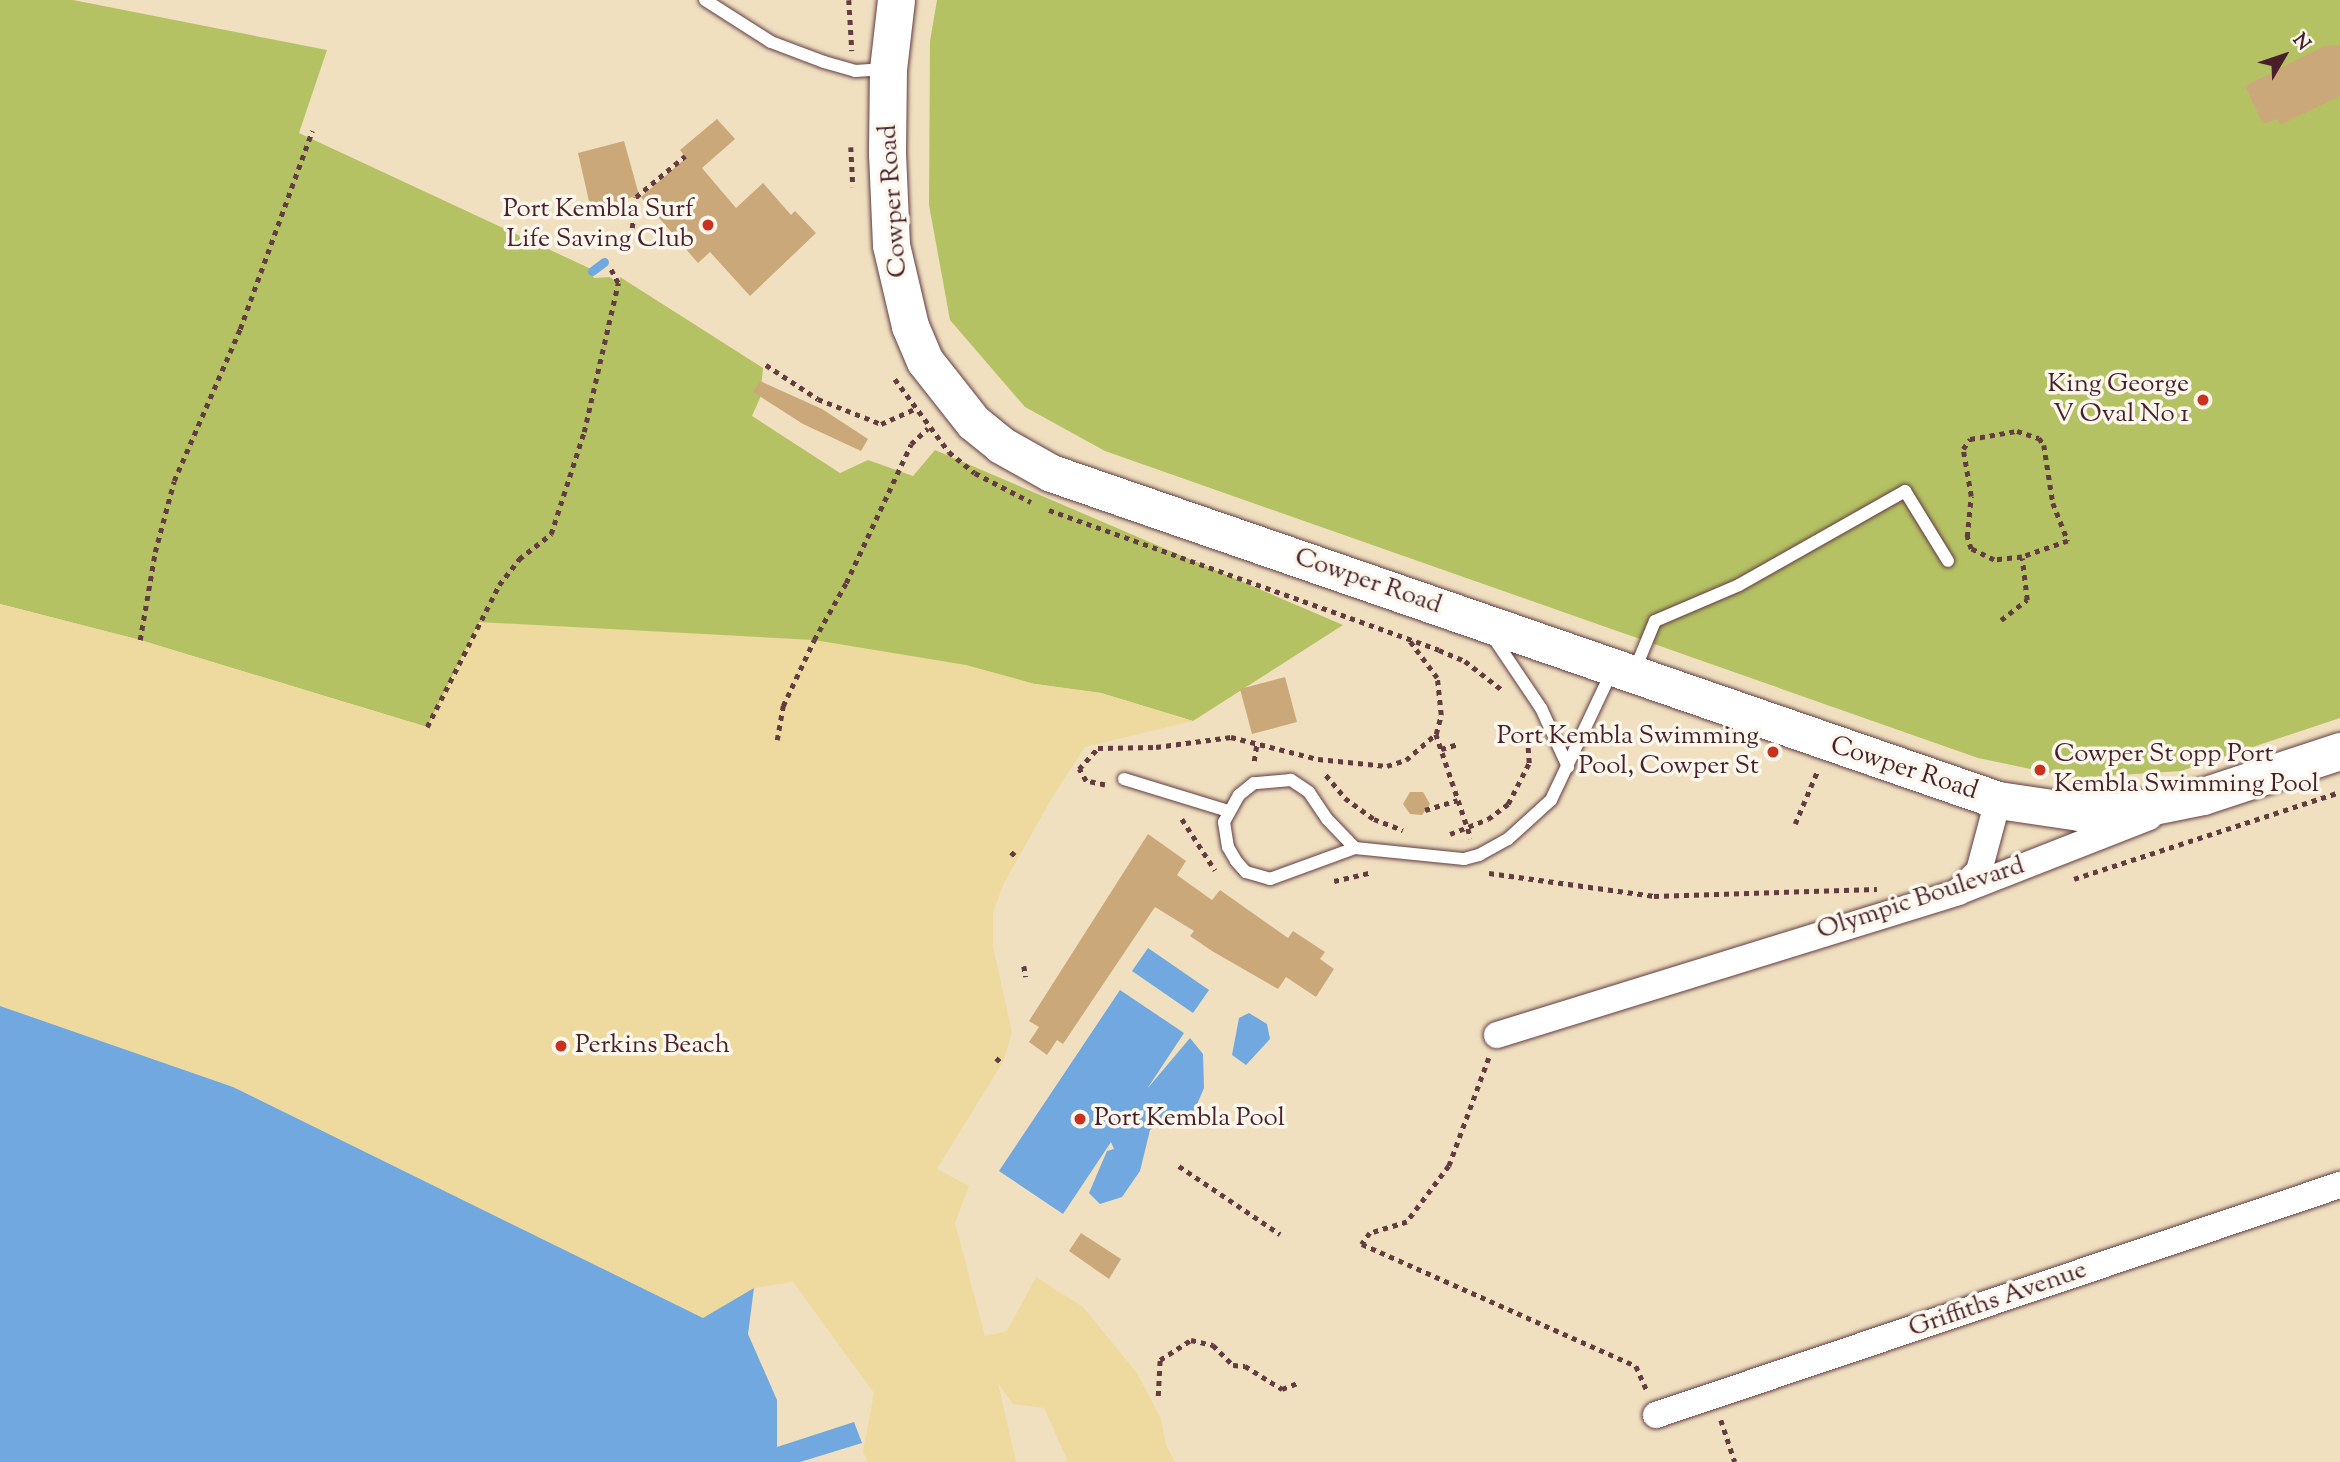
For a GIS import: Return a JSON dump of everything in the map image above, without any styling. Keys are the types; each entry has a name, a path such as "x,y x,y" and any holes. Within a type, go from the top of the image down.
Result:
{"main road":[{"name":"Cowper Road","path":"896,0 888,69 891,232 899,286 925,361 973,422 1001,445 1051,473 1998,800 2099,813 2203,796"},
{"name":"Olympic Boulevard","path":"2203,796 2340,751"}],"street":[{"name":"Olympic Boulevard","path":"1497,1035 1920,901 1958,892 2203,796"},
{"path":"1958,892 1979,871 1998,800"},
{"name":"Griffiths Avenue","path":"1656,1415 2340,1185"}],"lane":[{"path":"705,0 771,42 824,62 855,71 888,69"},
{"path":"1355,848 1326,820 1309,792 1291,780 1254,783 1228,811 1224,834 1227,847 1246,872 1259,878 1286,876 1355,848 1464,859 1479,855 1508,839 1551,800 1654,621 1739,585 1905,491 1948,561"},
{"path":"1482,621 1541,708 1568,767"},
{"path":"1118,783 1228,811"}],"path":[{"path":"140,640 155,552 174,481 240,329 312,131"},
{"path":"632,228 636,197 685,156"},
{"path":"428,727 499,585 519,559 551,534 587,419 618,283 610,268"},
{"path":"766,365 818,399 881,424 912,408 889,367"},
{"path":"776,740 783,706 814,640 846,583 911,444 928,428"},
{"path":"2017,430 2039,438 2044,445 2053,503 2068,541 2022,557 1994,560 1971,549 1967,537 1970,477 1963,449 1970,439 2017,430"},
{"path":"2001,620 2026,600 2022,557"},
{"path":"1118,783 1086,781 1079,769 1098,748 1156,747 1231,737 1318,759 1387,766 1423,749 1436,734 1441,715 1439,686 1430,664 1408,639 1465,662 1505,694"},
{"path":"1442,834 1467,828 1508,804 1520,788 1529,763 1522,721"},
{"path":"1436,734 1467,828"},
{"path":"1254,761 1257,743"},
{"path":"1441,749 1459,744"},
{"path":"1795,824 1817,767"},
{"path":"1326,775 1345,798 1374,819 1410,831"},
{"path":"2062,883 2340,792"},
{"path":"1425,810 1457,800"},
{"path":"1174,813 1184,821 1205,860 1222,877"},
{"path":"1011,852 1018,858"},
{"path":"1330,882 1382,871"},
{"path":"1476,875 1489,873 1654,896 1869,886 1920,901"},
{"path":"1024,966 1026,977"},
{"path":"1497,1035 1449,1166 1407,1222 1370,1233 1362,1244 1636,1366 1656,1415"},
{"path":"996,1058 1002,1063"},
{"path":"1180,1166 1280,1234"},
{"path":"1158,1396 1160,1360 1191,1340 1213,1345 1233,1365 1245,1366 1282,1388 1300,1382"},
{"path":"1728,1442 1735,1462"}],"green space":[{"path":"0,0 73,0 327,50 299,133 589,268 594,278 610,277 620,285 620,277 763,368 760,398 752,416 840,473 868,460 913,476 935,450 1343,625 1193,721 1101,693 1035,684 427,727 140,640 0,604"},
{"path":"937,0 2340,0 2340,718 2181,771 2074,778 1978,758 1105,451 1025,407 950,320 929,205 930,41"}],"sand":[{"name":"Perkins Beach","path":"0,604 140,640 427,727 479,622 814,640 966,665 1035,684 1101,693 1193,721 1085,747 1053,796 1003,885 993,913 993,947 1012,1032 1004,1060 937,1169 969,1186 955,1223 985,1336 1007,1331 1036,1277 1083,1307 1137,1373 1161,1419 1166,1445 1175,1462 1068,1462 1044,1408 1013,1404 998,1383 1016,1462 868,1462 863,1452 874,1393 793,1282 754,1288 703,1318 233,1087 0,1006"}],"water":[{"path":"1148,948 1209,990 1193,1013 1132,971"},
{"name":"Port Kembla Pool","path":"1120,990 1184,1033 1147,1089 1190,1038 1203,1054 1204,1088 1192,1116 1185,1121 1179,1115 1166,1119 1150,1130 1140,1171 1122,1197 1100,1204 1089,1193 1107,1151 1114,1149 1111,1142 1063,1214 999,1171"},
{"path":"0,1006 233,1087 703,1318 754,1288 748,1334 777,1400 777,1447 854,1422 862,1443 800,1462 0,1462"},
{"path":"1249,1013 1267,1024 1270,1039 1246,1065 1232,1055 1239,1018"}],"building":[{"path":"2340,45 2340,96 2280,125 2278,119 2263,124 2245,86 2324,46"},
{"path":"717,119 735,139 702,168 736,208 763,183 791,215 795,211 816,233 750,296 710,252 698,263 641,197 686,158 680,150"},
{"path":"624,141 639,195 591,210 578,153"},
{"path":"760,381 822,409 868,439 861,451 803,424 753,392"},
{"path":"1285,677 1297,722 1252,734 1240,689"},
{"path":"1410,792 1423,792 1430,804 1422,815 1410,814 1403,804"},
{"path":"1148,834 1186,861 1177,875 1212,900 1220,890 1288,938 1293,931 1325,952 1320,959 1334,969 1316,997 1286,977 1278,989 1212,951 1190,936 1194,931 1155,907 1063,1044 1057,1040 1047,1055 1029,1042 1039,1027 1029,1021"},
{"path":"1081,1233 1121,1259 1109,1279 1069,1251"}],"waterway":[{"path":"592,271 604,262"}],"place":[{"name":"Port Kembla Surf Life Saving Club","path":"708,225"},
{"name":"King George V Oval No 1","path":"2203,400"},
{"name":"Port Kembla Swimming Pool, Cowper St","path":"1773,752"},
{"name":"Cowper St opp Port Kembla Swimming Pool","path":"2040,770"},
{"name":"Perkins Beach","path":"561,1046"},
{"name":"Port Kembla Pool","path":"1080,1119"}]}
